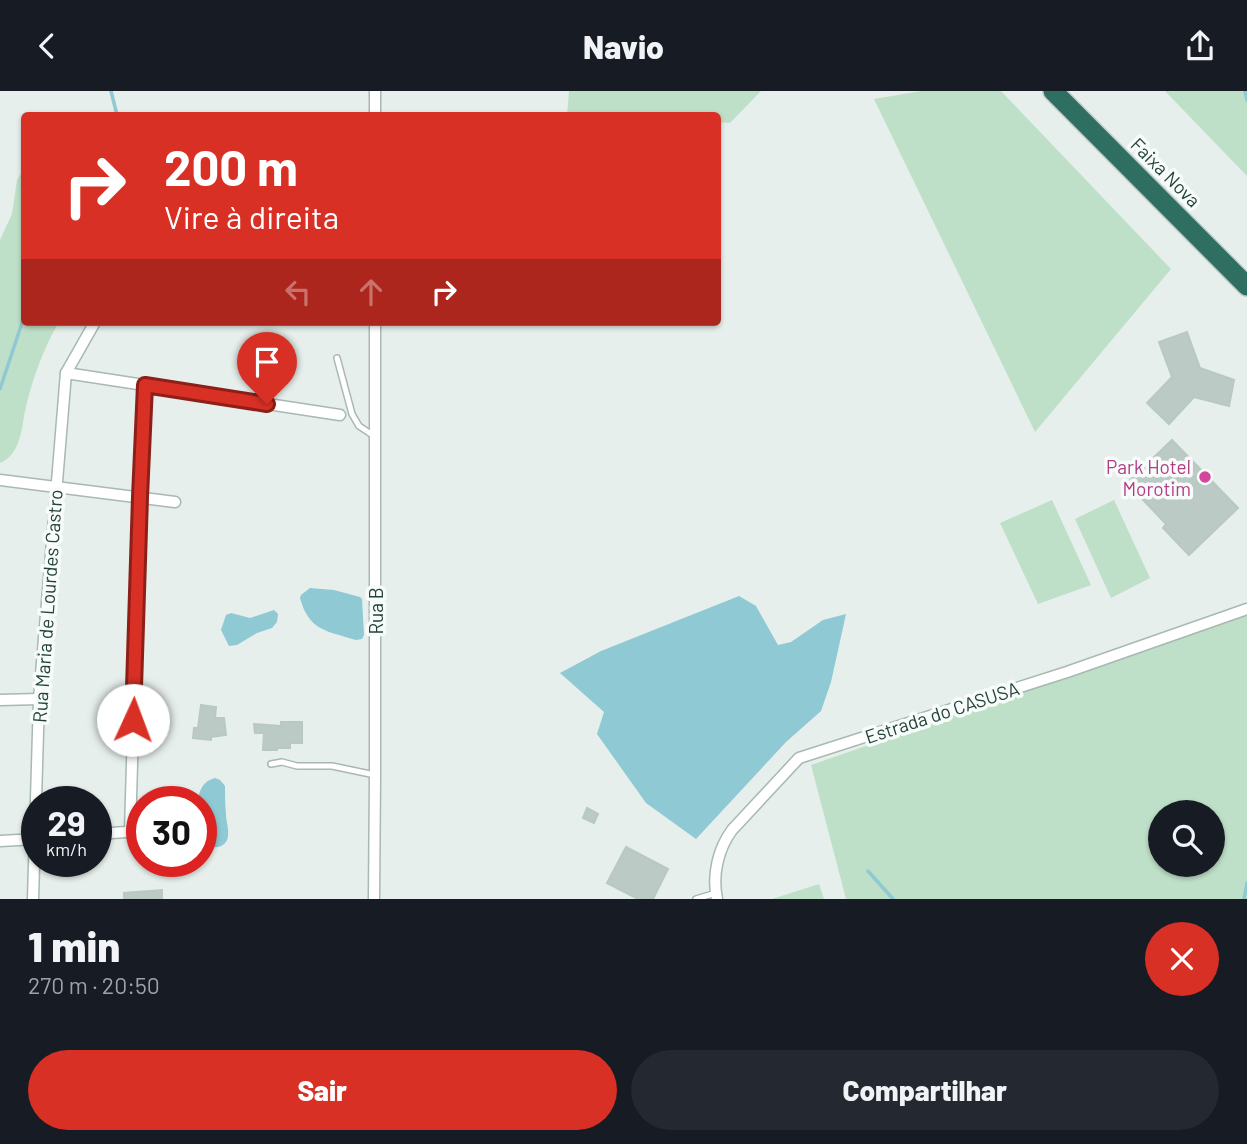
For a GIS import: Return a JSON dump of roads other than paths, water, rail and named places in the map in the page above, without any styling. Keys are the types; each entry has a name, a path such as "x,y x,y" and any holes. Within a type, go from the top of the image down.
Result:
{"highway":[{"name":"Faixa Nova","path":"1054,91 1247,286"}],"street":[{"path":"375,91 375,112"},
{"name":"Rua Maria de Lourdes Castro","path":"37,786 39,699 65,373 92,326"},
{"name":"Rua B","path":"374,326 374,899"},
{"path":"65,373 340,415"},
{"path":"137,786 140,497 145,385"},
{"path":"0,480 175,502"},
{"name":"Estrada do CASUSA","path":"717,896 716,873 724,841 799,758 1067,673 1247,609"},
{"path":"0,700 39,699"},
{"path":"0,841 21,840"},
{"name":"Rua Maria de Lourdes Castro","path":"33,899 34,877"}],"lane":[{"path":"337,358 352,414 359,426 374,436"},
{"path":"271,764 282,762 297,766 332,767 375,775"},
{"path":"696,899 717,896"}],"water":[{"path":"310,588 334,590 360,597 364,635 362,639 356,640 336,634 314,623 308,617 300,598"},
{"path":"739,596 756,606 778,645 791,642 823,620 846,614 831,682 821,711 786,742 696,839 646,803 597,734 604,712 560,673 601,651"},
{"path":"274,610 278,614 277,622 272,628 237,645 229,646 221,630 226,615 231,613 250,618"},
{"path":"215,778 225,786 228,836 225,844 218,847 217,786 203,786"}],"waterway":[{"path":"111,91 116,112"},
{"path":"1245,91 1247,100"},
{"path":"0,389 21,326"},
{"path":"868,871 893,899"},
{"path":"1244,899 1247,883"}],"place":[{"name":"Park Hotel Morotim","path":"1205,477"}]}
